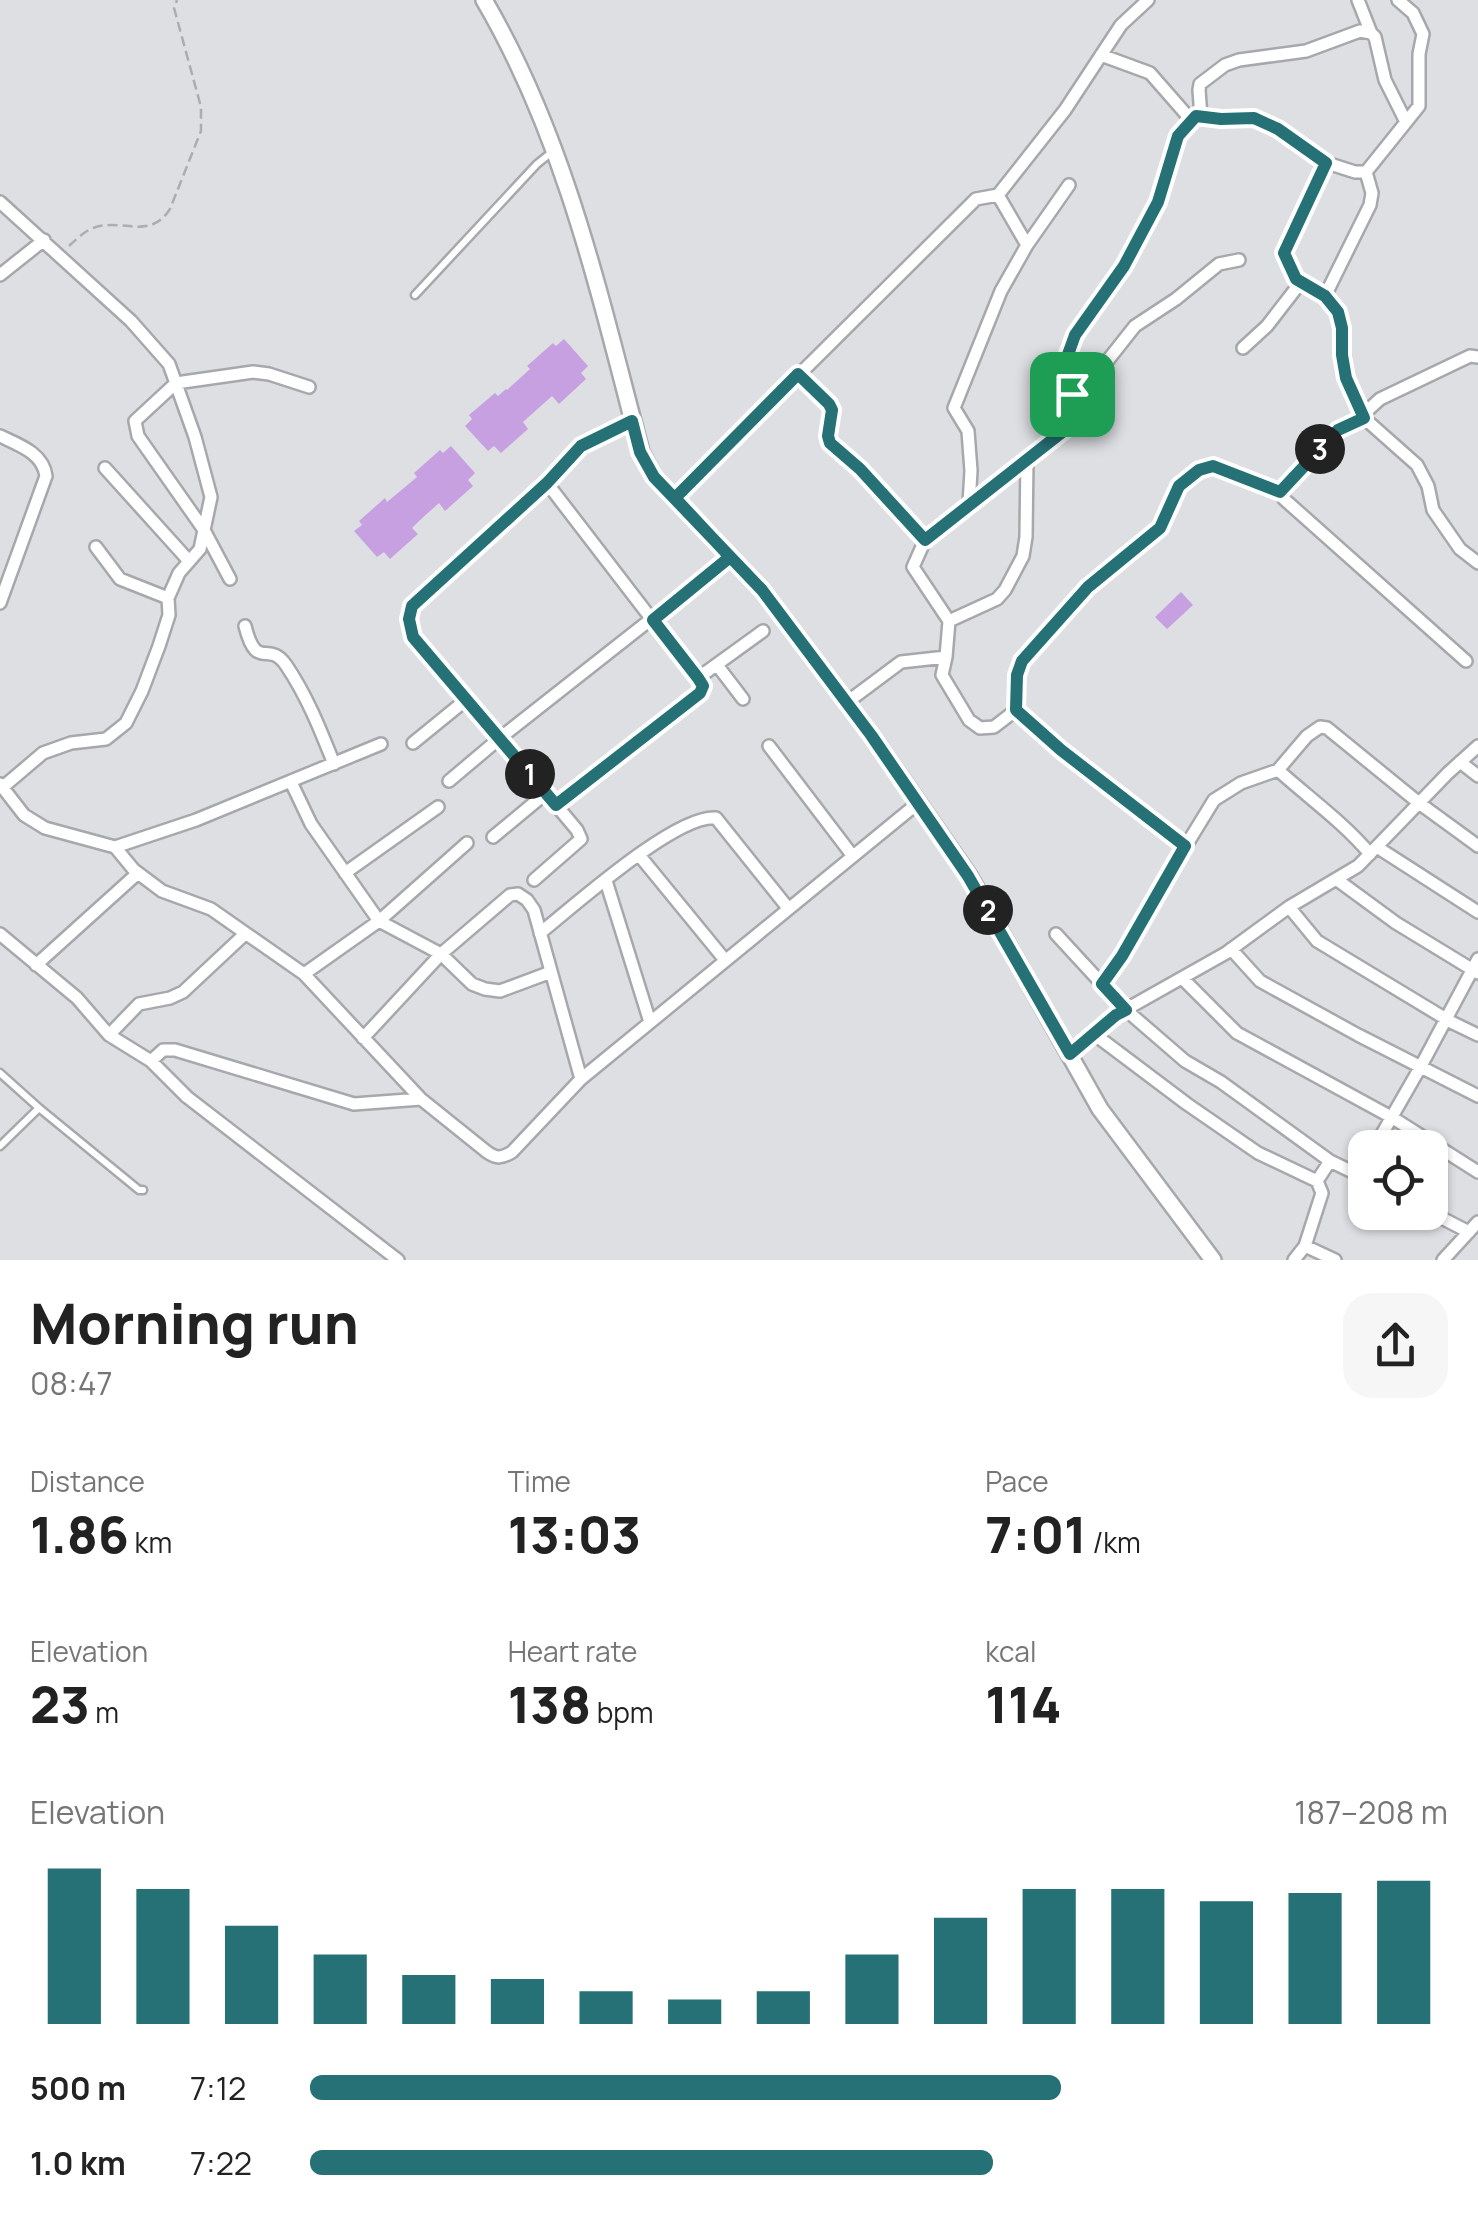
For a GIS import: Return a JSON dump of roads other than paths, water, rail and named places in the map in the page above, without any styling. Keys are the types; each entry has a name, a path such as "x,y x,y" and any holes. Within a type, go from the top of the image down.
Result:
{"street":[{"path":"484,0 508,40 564,174 597,281 640,452 647,465 762,590 871,735 968,876 1100,1108 1213,1260"},
{"path":"675,498 976,199 998,196 1065,110 1120,24 1148,0"},
{"path":"1358,0 1377,42 1385,80 1406,122"},
{"path":"1366,172 1419,106 1423,34 1413,14 1398,0"},
{"path":"1016,710 994,727 980,728 968,720 942,674 948,621 913,567 925,540 1080,418 1066,360 1075,335 1124,266 1158,202 1178,136 1196,119 1200,84 1224,65 1239,60 1306,51 1360,31 1371,33"},
{"path":"1101,55 1150,73 1196,119 1254,118 1278,129 1326,163 1366,172"},
{"path":"1326,163 1284,253 1296,279 1325,296 1338,312 1346,378 1364,418 1416,465 1428,486 1433,510 1460,549 1478,563"},
{"path":"1325,296 1370,204 1372,193 1366,172"},
{"path":"969,503 968,431 954,408 1001,291 1026,245 1069,185"},
{"path":"998,196 1026,245"},
{"path":"0,202 144,335 169,364 211,497 200,549 180,573 168,598 169,615 164,631 126,723 106,739 70,743 43,754 1,786 24,816 45,828 115,847 138,873 162,891 210,909 304,974 421,1099 495,1158 512,1152 581,1079 918,802"},
{"path":"0,256 8,268 44,240"},
{"path":"1072,394 1098,374 1135,326 1219,264 1240,260"},
{"path":"1243,348 1276,316 1301,282"},
{"path":"1280,492 1338,430 1364,418 1380,399 1470,356 1478,357"},
{"path":"230,579 204,530 138,436 135,422 176,383 253,372 309,387"},
{"path":"798,374 832,410 830,443 860,469 925,540"},
{"path":"534,880 581,840 577,830 413,637 409,619 412,606 547,483 581,446 632,421"},
{"path":"0,436 36,456 46,468 0,603"},
{"path":"948,621 997,599 1023,556 1026,459"},
{"path":"1016,710 1017,675 1022,661 1088,587 1160,528 1179,486 1199,470 1213,466 1280,492 1466,660"},
{"path":"105,468 189,562"},
{"path":"547,483 703,686 700,693 556,805"},
{"path":"96,547 120,579 168,598"},
{"path":"449,781 730,557"},
{"path":"246,626 254,650 280,658 304,693 334,764"},
{"path":"698,678 764,631"},
{"path":"846,703 901,662 946,656"},
{"path":"717,665 743,700"},
{"path":"413,743 467,699"},
{"path":"1016,710 1185,846"},
{"path":"1102,984 1214,800 1240,783 1278,770 1320,726 1478,846"},
{"path":"115,847 196,820 381,744"},
{"path":"769,746 852,855"},
{"path":"1070,1054 1116,1015 1231,949 1288,907 1358,866 1478,746"},
{"path":"1460,762 1478,776"},
{"path":"1278,770 1374,850 1478,912"},
{"path":"291,782 310,824 379,921 441,954 472,984 484,989 500,990 551,972"},
{"path":"493,837 546,793"},
{"path":"345,873 438,807"},
{"path":"540,933 639,855 686,824 707,817 716,818 788,908"},
{"path":"304,974 379,921 467,843"},
{"path":"639,855 725,960"},
{"path":"36,965 138,873"},
{"path":"1336,879 1396,923 1476,967 1385,1130"},
{"path":"606,881 650,1022"},
{"path":"363,1038 441,954 510,895 518,894 534,910 581,1079"},
{"path":"1288,907 1317,940 1478,1036"},
{"path":"0,934 77,998 109,1035 150,1061 187,1097 398,1260"},
{"path":"109,1035 139,1004 183,992 246,934"},
{"path":"1056,934 1126,1010 1185,1062 1221,1082 1330,1161 1348,1167"},
{"path":"1231,949 1260,980 1478,1096"},
{"path":"1182,978 1238,1033 1392,1118 1478,1172"},
{"path":"1094,1034 1258,1153 1317,1181 1322,1193 1305,1246 1294,1260"},
{"path":"150,1061 163,1050 175,1050 354,1104 421,1099"},
{"path":"1317,1181 1330,1161"},
{"path":"1443,1260 1474,1227 1448,1218"},
{"path":"1305,1246 1335,1260"}],"lane":[{"path":"415,295 554,150"},
{"path":"0,1072 144,1190"},
{"path":"0,1146 40,1108"}]}
